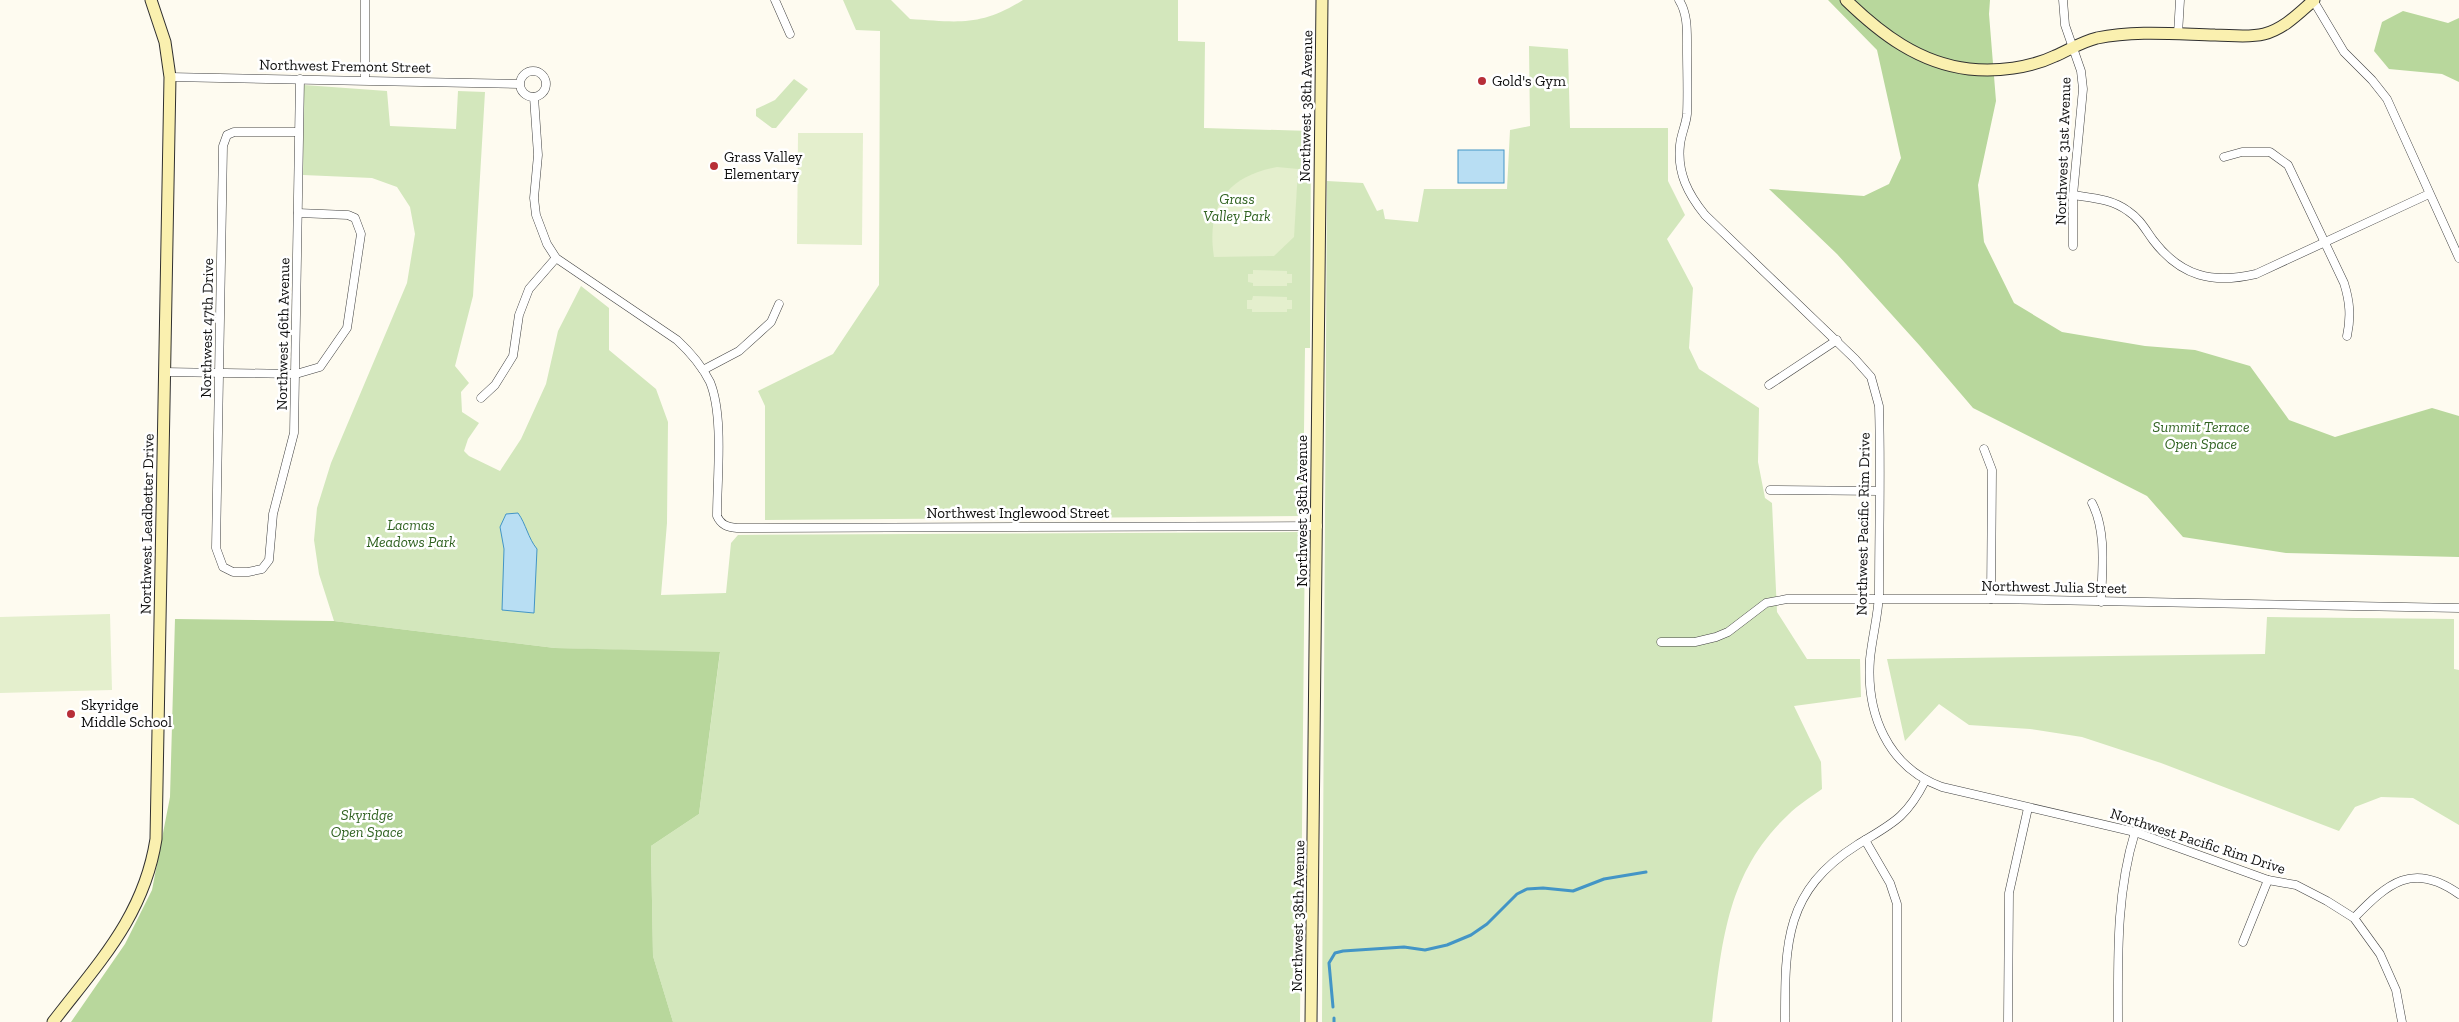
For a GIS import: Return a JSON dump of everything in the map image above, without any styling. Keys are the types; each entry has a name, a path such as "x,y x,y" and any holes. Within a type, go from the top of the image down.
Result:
{"street":[{"name":"Northwest Leadbetter Drive","path":"53,1022 126,925 145,884 153,856 157,819 170,77 167,50 151,0"},
{"path":"365,0 365,80"},
{"path":"775,0 790,34"},
{"name":"Northwest 38th Avenue","path":"1311,1022 1318,526 1322,0"},
{"name":"Northwest Pacific Rim Drive","path":"1679,0 1684,8 1688,29 1687,117 1680,144 1680,165 1684,183 1692,200 1705,215 1837,340 1871,377 1879,406 1879,599 1870,660 1870,688 1872,706 1885,741 1904,765 1925,781 2028,808 2135,832 2268,880 2296,885 2354,918 2380,954 2396,990 2402,1022"},
{"path":"1846,0 1873,26 1902,47 1930,60 1969,69 1994,70 2024,66 2054,57 2072,46 2096,38 2130,34 2264,34 2296,17 2313,0 2344,52 2372,80 2387,99 2459,258"},
{"name":"Northwest 31st Avenue","path":"2063,0 2065,26 2081,71 2083,89 2073,195 2073,246"},
{"path":"2178,34 2180,0"},
{"path":"533,70 543,75 547,82 542,94 534,97 526,95 519,84 523,74 533,70"},
{"name":"Northwest Fremont Street","path":"170,77 519,84"},
{"name":"Northwest 46th Avenue","path":"248,572 262,569 269,560 273,514 294,428 300,79"},
{"path":"534,97 538,155 534,198 536,215 541,232 556,258 677,340 703,370 739,351 771,322 779,304"},
{"name":"Northwest 47th Drive","path":"248,572 233,572 223,567 216,548 224,146 227,135 234,132 299,132"},
{"path":"2224,157 2242,152 2270,152 2282,158 2288,165 2349,297 2351,318 2347,336"},
{"path":"2073,195 2108,200 2127,210 2142,222 2153,240 2170,258 2191,272 2216,280 2256,274 2429,194"},
{"path":"164,372 296,374 320,367 346,328 361,234 355,218 348,215 298,212"},
{"path":"481,398 495,385 513,356 519,316 528,289 556,258"},
{"path":"1769,385 1837,340"},
{"name":"Northwest Inglewood Street","path":"703,370 715,398 718,417 717,516 720,522 737,528 1318,526"},
{"path":"1984,449 1992,470 1991,599"},
{"path":"1770,490 1879,491"},
{"path":"2092,503 2098,515 2102,532 2101,602"},
{"name":"Northwest Julia Street","path":"1661,642 1695,642 1716,637 1728,632 1766,603 1780,600 1991,599 2459,608"},
{"path":"1785,1022 1788,948 1791,924 1803,896 1821,872 1843,854 1900,819 1915,802 1925,781"},
{"path":"2008,1022 2009,893 2028,808"},
{"path":"2118,1022 2120,907 2127,857 2135,832"},
{"path":"1866,840 1890,882 1897,904 1897,1022"},
{"path":"2354,918 2378,893 2393,883 2410,877 2427,878 2443,883 2459,894"},
{"path":"2243,942 2268,880"}],"green space":[{"name":"Grass Valley Park","path":"843,0 891,0 910,19 968,21 994,15 1023,0 1178,0 1178,41 1205,42 1204,128 1311,131 1310,348 1305,348 1303,516 765,520 765,406 758,391 833,354 879,285 880,31 856,30"},
{"name":"Summit Terrace Open Space","path":"1828,0 1990,0 1989,14 1996,101 1978,185 1984,242 2014,303 2062,332 2145,346 2195,350 2250,366 2289,420 2335,437 2432,408 2459,416 2459,557 2286,553 2183,537 2147,496 1973,408 1837,254 1769,189 1864,196 1889,184 1901,158 1877,50"},
{"path":"2403,11 2448,23 2459,18 2459,82 2442,74 2389,69 2374,51 2382,22"},
{"path":"1529,46 1568,49 1570,128 1668,128 1668,181 1685,215 1667,239 1693,288 1689,348 1699,369 1759,408 1758,462 1765,498 1772,503 1777,612 1807,659 1860,659 1861,697 1794,706 1821,762 1822,789 1800,804 1767,837 1751,861 1739,885 1730,911 1724,938 1712,1022 1322,1022 1327,181 1363,183 1377,211 1383,209 1385,219 1418,222 1424,189 1507,189 1510,130 1530,126"},
{"path":"794,79 808,89 776,128 772,128 756,116 756,109 775,100"},
{"name":"Lacmas Meadows Park","path":"304,85 387,91 390,126 456,129 458,91 485,92 473,296 455,366 469,383 461,392 462,412 479,423 468,439 464,451 469,456 500,471 521,439 546,384 558,331 581,286 609,308 609,350 656,389 668,422 667,523 661,595 726,593 731,543 738,535 1302,532 1305,535 1300,1022 673,1022 653,956 651,846 699,814 720,653 555,648 334,621 319,574 314,540 317,508 331,463 407,283 415,234 410,207 397,187 372,178 303,175"},
{"path":"798,133 863,133 862,245 797,244"},
{"name":"Grass Valley Park","path":"1277,167 1298,169 1294,237 1274,256 1214,257 1213,223 1217,208 1224,196 1233,186 1245,178 1260,171"},
{"path":"1253,270 1287,271 1287,274 1292,274 1292,283 1287,283 1287,286 1253,286 1253,283 1248,282 1248,274 1253,274"},
{"path":"1253,296 1287,297 1287,300 1292,300 1292,309 1287,309 1287,312 1252,312 1252,309 1247,309 1247,300 1252,300"},
{"path":"110,614 112,690 0,693 0,617"},
{"path":"2267,617 2454,619 2454,669 2459,670 2459,825 2413,798 2381,797 2355,807 2339,831 2161,763 2082,737 2030,729 1969,725 1939,704 1905,741 1887,659 2265,654"},
{"name":"Skyridge Open Space","path":"175,619 334,621 555,648 720,652 699,814 651,846 653,956 673,1022 71,1022 125,944 152,890 170,797"}],"water":[{"path":"1458,150 1504,150 1504,183 1458,183"},
{"path":"518,513 537,549 534,613 502,610 504,549 500,527 506,514"}],"waterway":[{"path":"1333,1007 1329,963 1335,953 1404,947 1425,950 1447,945 1471,935 1487,924 1517,894 1527,889 1543,888 1573,891 1604,879 1646,872"}],"place":[{"name":"Gold's Gym","path":"1482,81"},
{"name":"Grass Valley Elementary","path":"714,166"},
{"name":"Skyridge Middle School","path":"71,714"}]}
